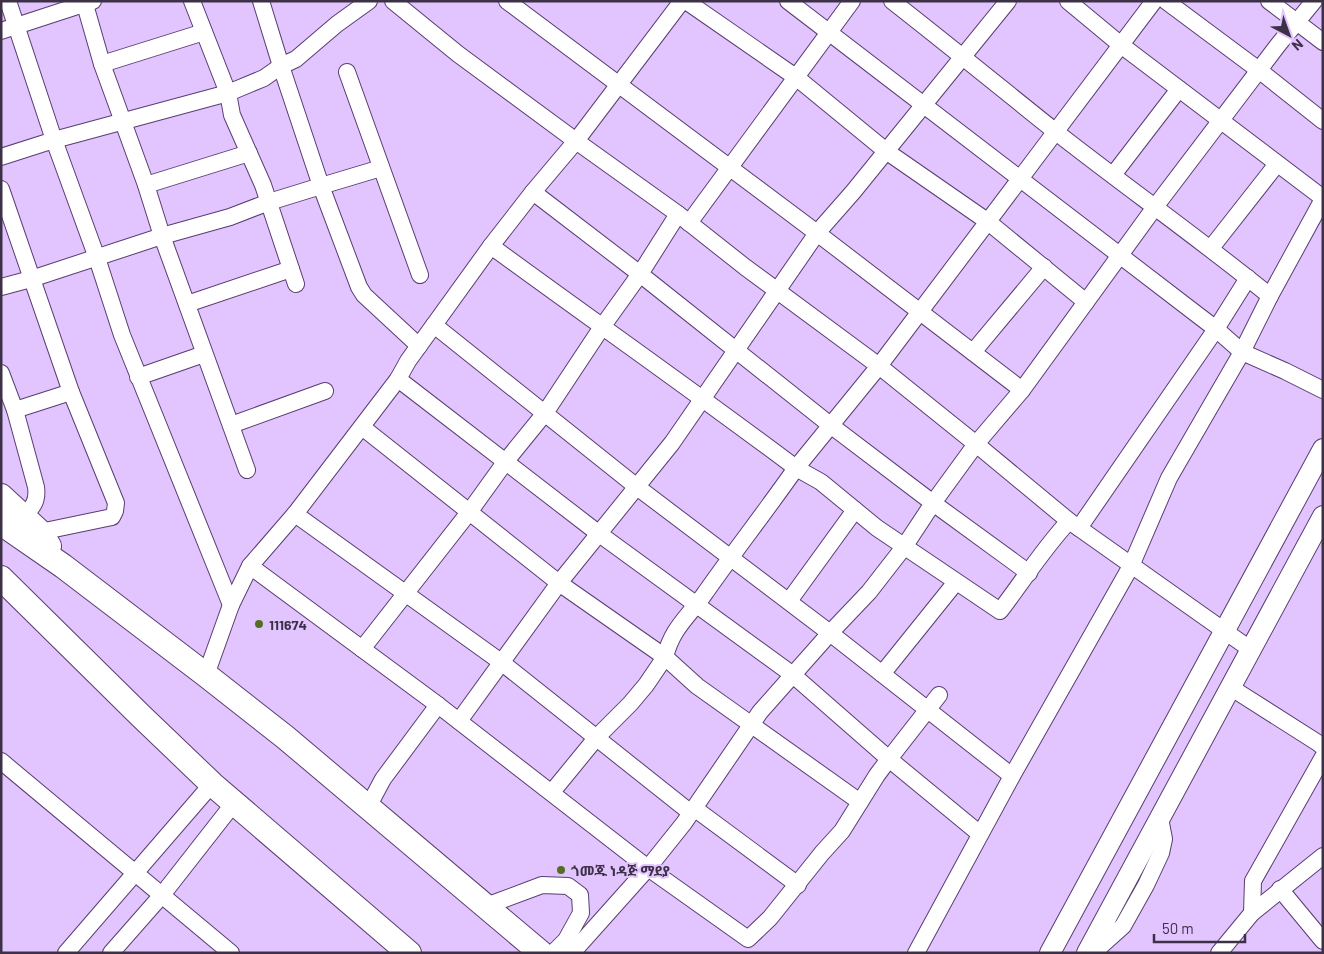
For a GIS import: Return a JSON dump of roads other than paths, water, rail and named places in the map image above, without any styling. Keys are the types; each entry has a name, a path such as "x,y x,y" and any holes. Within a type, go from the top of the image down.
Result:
{"highway":[{"path":"1,496 21,524 63,566 285,737 541,953"},
{"path":"21,524 63,566"},
{"path":"1,578 212,784 409,953"},
{"path":"1,599 40,615"}],"main road":[{"path":"1050,953 1323,449"},
{"path":"1087,953 1323,516"}],"street":[{"path":"8,1 122,335 232,605"},
{"path":"187,304 294,277 269,202 232,115 228,93 192,1"},
{"path":"261,1 321,186 359,287 364,295 418,346"},
{"path":"1,157 54,140 228,93 264,78 281,66 296,59 337,24 369,1"},
{"path":"393,1 458,54 684,219 878,366 1074,525 1250,649"},
{"path":"507,1 817,233 1022,390"},
{"path":"206,675 232,605 250,566 295,514 362,427 398,379 418,346 532,192 576,141 684,1 797,78 886,151 988,221 1086,302"},
{"path":"788,1 1019,180 1216,329 1242,352 1323,390"},
{"path":"362,648 470,511 506,461 545,414 602,327 640,274 684,219 729,169 852,1"},
{"path":"892,1 1056,132 1212,248 1270,296"},
{"path":"459,721 559,583 672,443 817,233 853,192 1008,1"},
{"path":"916,953 1012,776 1131,566 1169,478 1242,352 1323,198 1121,45 1068,1"},
{"path":"552,792 597,737 646,685 665,658 672,635 763,516 796,468 818,442 829,424 878,366 1154,1"},
{"path":"1166,1 1323,121"},
{"path":"1269,1 1323,42"},
{"path":"572,953 648,868 693,811 760,712 869,592 904,547 976,444 1022,390 1155,207 1314,1"},
{"path":"1,31 87,2 102,64 247,470"},
{"path":"102,64 204,32"},
{"path":"347,72 420,275"},
{"path":"1113,175 1179,89"},
{"path":"146,186 249,153"},
{"path":"1212,248 1277,164"},
{"path":"1,287 382,168"},
{"path":"1,189 71,392 116,502 112,517 21,524"},
{"path":"532,192 640,274 829,424 1029,573"},
{"path":"491,246 703,398 796,468 821,482 904,547 1000,611 1051,541 1074,525 1216,329 1248,278"},
{"path":"973,352 1044,267"},
{"path":"434,325 637,487 731,556 1012,776"},
{"path":"138,377 204,354"},
{"path":"1,373 15,410 38,497 21,524"},
{"path":"398,379 598,533 793,675 889,759 980,834"},
{"path":"231,425 325,391"},
{"path":"15,410 71,392"},
{"path":"362,427 559,583 665,658 697,686 860,802"},
{"path":"790,602 855,510"},
{"path":"295,514 501,662 693,811 798,885"},
{"path":"250,566 438,705 648,868 748,939 770,918 798,885 822,852 842,831 877,775 939,695"},
{"path":"882,674 956,582"},
{"path":"1230,687 1322,746 1253,881 1252,913"},
{"path":"368,807 383,780 438,705"},
{"path":"1,761 230,953"},
{"path":"66,953 212,784"},
{"path":"111,953 162,895 234,803"},
{"path":"1093,953 1123,926 1146,885 1161,853 1164,839 1160,818"},
{"path":"1219,953 1252,913 1323,856"},
{"path":"486,906 542,885 568,886 580,895 582,913 566,940 553,953"},
{"path":"1280,889 1323,941"}],"place":[{"name":"111674","path":"259,624"},
{"name":"ጎመጁ ነዳጅ ማደያ","path":"561,870"}]}
